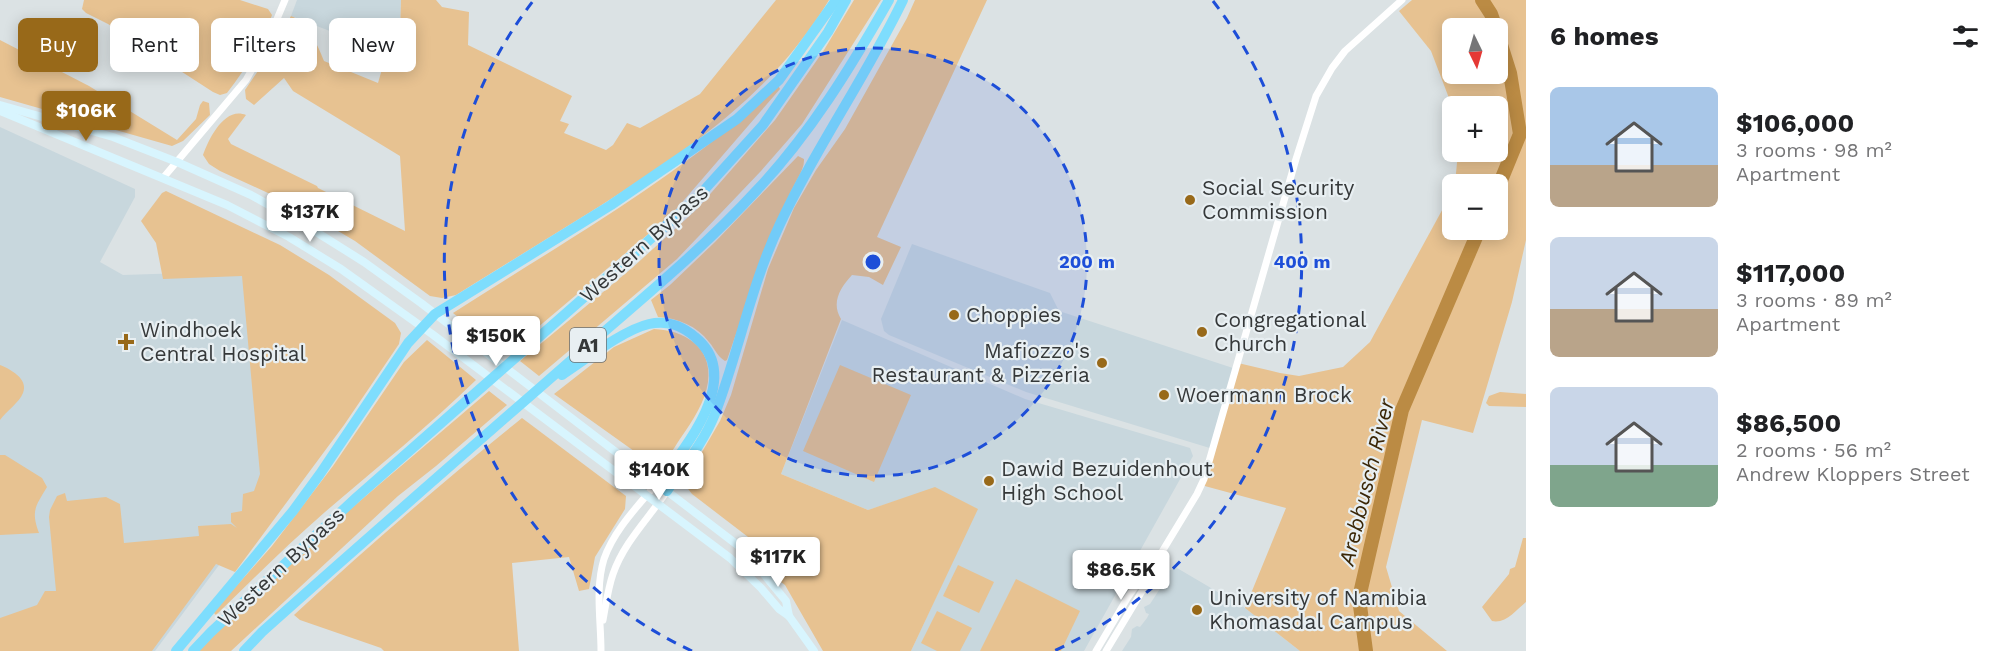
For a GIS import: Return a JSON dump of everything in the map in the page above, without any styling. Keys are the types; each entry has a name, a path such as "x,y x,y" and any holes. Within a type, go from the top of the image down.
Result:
{"highway":[{"path":"176,651 293,511 421,327 435,314 611,205 737,119 779,80 836,0"},
{"name":"Western Bypass","path":"194,651 211,632 357,497 696,199 763,125 828,32 846,0"},
{"name":"Western Bypass","path":"244,651 262,632 399,509 705,243 758,189 808,129 864,44 889,0"},
{"path":"667,491 696,451 715,414 751,298 779,224 876,54 903,0"},
{"path":"528,398 629,332 646,325 663,322 684,329 701,341 712,363 715,378 710,399 699,424 680,455 657,483"}],"main road":[{"path":"0,105 113,137 177,162 251,195 364,262 744,550 786,601 789,616"},
{"path":"0,111 227,205 289,237 341,269 432,334 730,558 779,609 789,616 814,651"}],"street":[{"path":"163,178 246,80 266,45 285,0"},
{"path":"1106,651 1156,568 1157,560 1197,494 1204,478 1316,96 1345,51 1402,0"},
{"path":"601,651 599,602 604,560 616,535 657,483"},
{"path":"601,631 613,573 625,549 667,491"},
{"path":"1095,651 1128,597 1152,563 1157,560"}],"shaded area":[{"path":"84,0 240,0 268,9 272,15 271,18 211,18 211,72 242,72 227,93 220,95 182,72 199,72 199,18 110,18 110,25 82,9"},
{"path":"297,0 401,0 400,18 329,18 329,31 317,26 317,18 291,16"},
{"path":"401,0 436,0 442,7 469,12 468,45 572,96 560,121 569,124 564,133 606,150 613,145 627,123 640,128 700,94 776,0 829,0 807,33 782,64 755,91 697,140 634,184 456,295 442,298 430,296 355,241 294,205 220,171 209,164 203,155 209,140 225,119 238,113 246,115 228,139 231,144 405,231 400,156 293,91 284,78 254,105 246,99 245,90 257,72 317,72 317,45 324,61 329,63 329,72 351,72 378,83 381,72 416,72 416,18 400,18"},
{"path":"854,0 881,0 802,124 761,171 677,259 539,376 520,361 632,268 697,209 775,120 824,50"},
{"path":"915,0 987,0 877,237 901,247 883,285 869,277 852,275 841,290 837,307 841,319 781,474 868,510 935,487 978,509 911,651 823,651 785,585 777,579 752,540 692,494 685,485 685,474 702,452 720,421 731,395 768,269 794,208 816,170 845,129"},
{"path":"1412,0 1526,0 1526,240 1512,302 1473,433 1422,420 1386,567 1399,611 1447,651 1300,651 1245,608 1286,508 1201,485 1238,363 1299,376 1343,367 1370,342 1442,210 1442,240 1508,240 1508,174 1456,174 1457,162 1508,162 1508,96 1448,96 1444,84 1508,84 1508,18 1442,18 1442,80 1431,51 1399,11"},
{"path":"0,40 18,49 18,72 62,72 177,140 196,119 203,101 209,103 210,115 183,141 172,146 0,97"},
{"path":"778,85 780,89 672,214 505,355 453,313 579,234 662,178 703,149"},
{"name":"Windhoek Central Hospital","path":"0,127 135,189 135,197 100,262 123,275 246,271 313,439 155,651 0,651"},
{"path":"798,156 804,159 803,168 789,196 725,361 704,336 693,327 673,319 658,317 651,300 715,242"},
{"path":"166,191 280,245 329,275 395,323 401,333 399,344 344,425 235,572 216,564 152,651 0,651 0,618 37,605 45,591 56,591 49,517 57,496 65,493 67,501 106,497 120,504 124,543 199,536 198,526 231,524 237,528 231,522 231,513 242,511 243,494 254,491 260,474 242,276 163,279 156,243 141,221"},
{"path":"912,244 1050,293 1059,311 1236,369 1213,449 1026,392 889,335 884,331 881,319"},
{"name":"Dawid Bezuidenhout High School","path":"842,320 1025,399 1190,448 1193,456 1084,651 911,651 977,509 935,488 868,510 781,474"},
{"path":"654,329 676,333 694,343 706,359 708,370 708,382 698,410 672,451 659,464 648,461 554,394 614,347"},
{"path":"427,340 476,380 421,431 311,524 216,615 213,612 272,546 333,466 404,362"},
{"path":"0,365 18,375 24,388 19,400 0,420"},
{"path":"840,365 911,395 874,482 803,451"},
{"path":"489,391 507,405 398,496 231,651 199,651 304,550"},
{"path":"1500,392 1526,394 1526,407 1489,406 1486,403 1489,396"},
{"path":"522,418 626,496 625,509 595,557 589,589 579,591 569,557 512,563 519,651 384,651 300,620 294,615 406,514"},
{"path":"0,455 5,455 42,478 47,487 35,514 39,533 0,535"},
{"path":"1523,538 1526,538 1526,602 1506,618 1492,621 1482,607 1509,574 1510,569 1515,567"},
{"path":"958,565 994,582 979,613 943,596"},
{"name":"University of Namibia Khomasdal Campus","path":"1177,568 1245,608 1300,651 1122,651 1131,637 1132,629 1140,627 1147,618 1149,614 1146,613 1144,607 1150,604 1165,581 1167,576 1164,572"},
{"path":"1016,579 1080,611 1061,651 980,651"},
{"path":"937,611 972,628 960,651 937,651 921,643"}],"waterway":[{"name":"Arebbusch River","path":"1482,0 1492,18"},
{"name":"Arebbusch River","path":"1504,174 1520,134 1508,67"},
{"name":"Arebbusch River","path":"1366,651 1359,598 1402,410 1475,240"}],"place":[{"name":"Social Security Commission","path":"1190,200"},
{"name":"Choppies","path":"954,315"},
{"name":"Congregational Church","path":"1202,332"},
{"name":"Windhoek Central Hospital","path":"126,342"},
{"name":"Mafiozzo's Restaurant & Pizzeria","path":"1102,363"},
{"name":"Woermann Brock","path":"1164,395"},
{"name":"Dawid Bezuidenhout High School","path":"989,481"},
{"name":"University of Namibia Khomasdal Campus","path":"1197,610"}]}
